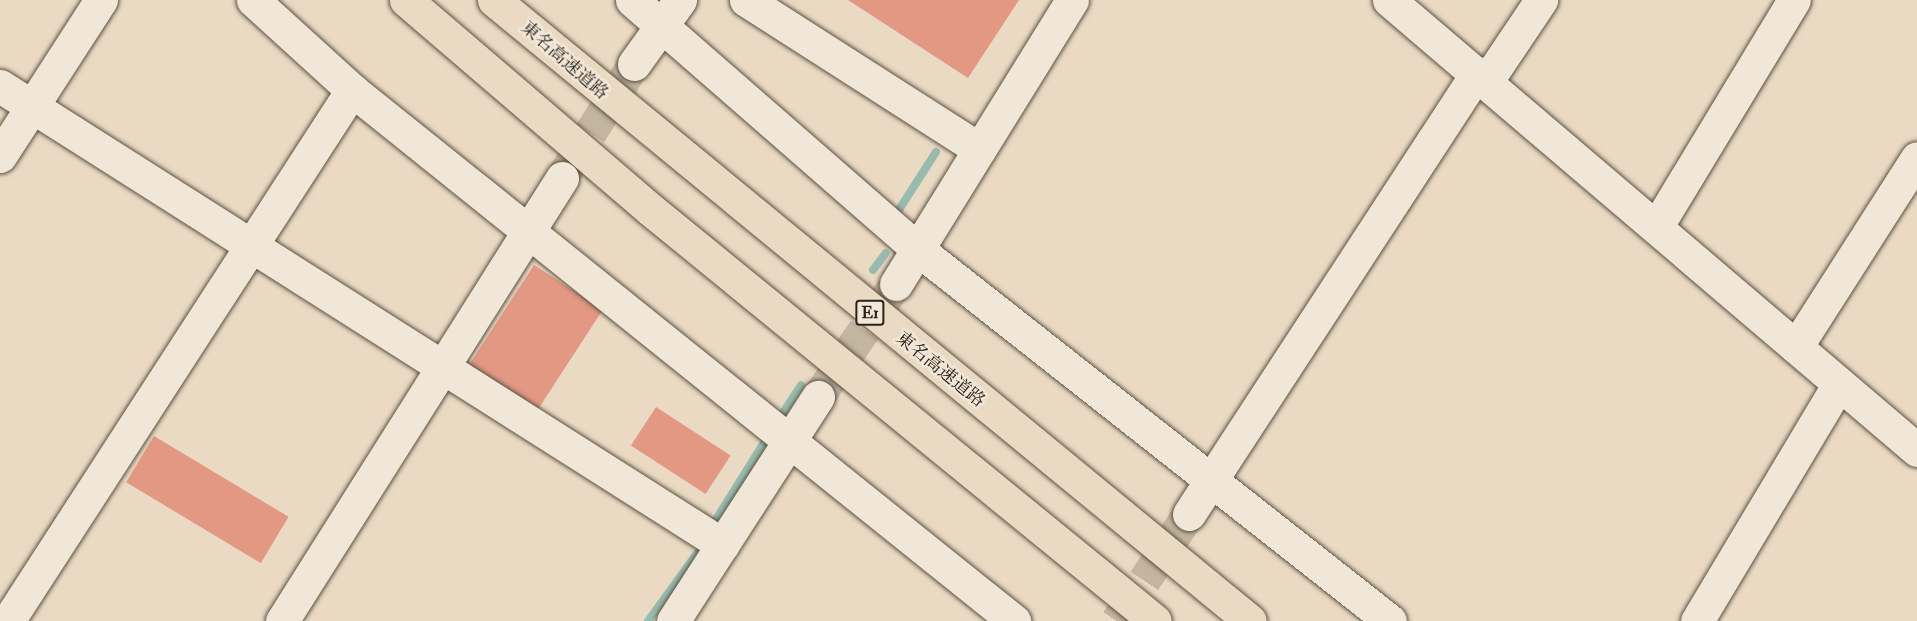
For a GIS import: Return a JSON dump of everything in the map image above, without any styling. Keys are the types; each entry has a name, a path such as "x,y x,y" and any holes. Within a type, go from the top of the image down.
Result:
{"highway":[{"path":"406,0 651,210 1155,621"},
{"name":"東名高速道路","path":"494,0 1250,621"}],"street":[{"path":"0,156 101,0"},
{"path":"253,0 352,90 759,413 1014,621"},
{"path":"632,0 672,13 916,248 1390,621"},
{"path":"746,0 979,149"},
{"path":"896,285 916,248 1072,0"},
{"path":"1389,0 1657,226 1917,450"},
{"path":"1189,514 1208,480 1482,77 1541,0"},
{"path":"1657,226 1794,0"},
{"path":"634,64 672,13"},
{"path":"0,86 447,366 723,545"},
{"path":"8,621 352,90"},
{"path":"1796,347 1917,158"},
{"path":"282,621 447,366 562,178"},
{"path":"1697,621 1839,384"},
{"path":"673,621 818,397"}],"building":[{"path":"848,0 1019,0 968,78"},
{"path":"534,265 603,310 536,413 467,368"},
{"path":"656,407 731,455 706,494 631,446"},
{"path":"154,436 289,517 261,563 126,482"}],"waterway":[{"path":"895,216 936,152"},
{"path":"873,270 886,253"},
{"path":"777,422 801,385"},
{"path":"715,521 770,433"},
{"path":"648,621 701,548"}],"tunnel":[{"path":"564,174 634,64"},
{"path":"818,397 896,284"},
{"path":"1117,621 1189,514"}]}
